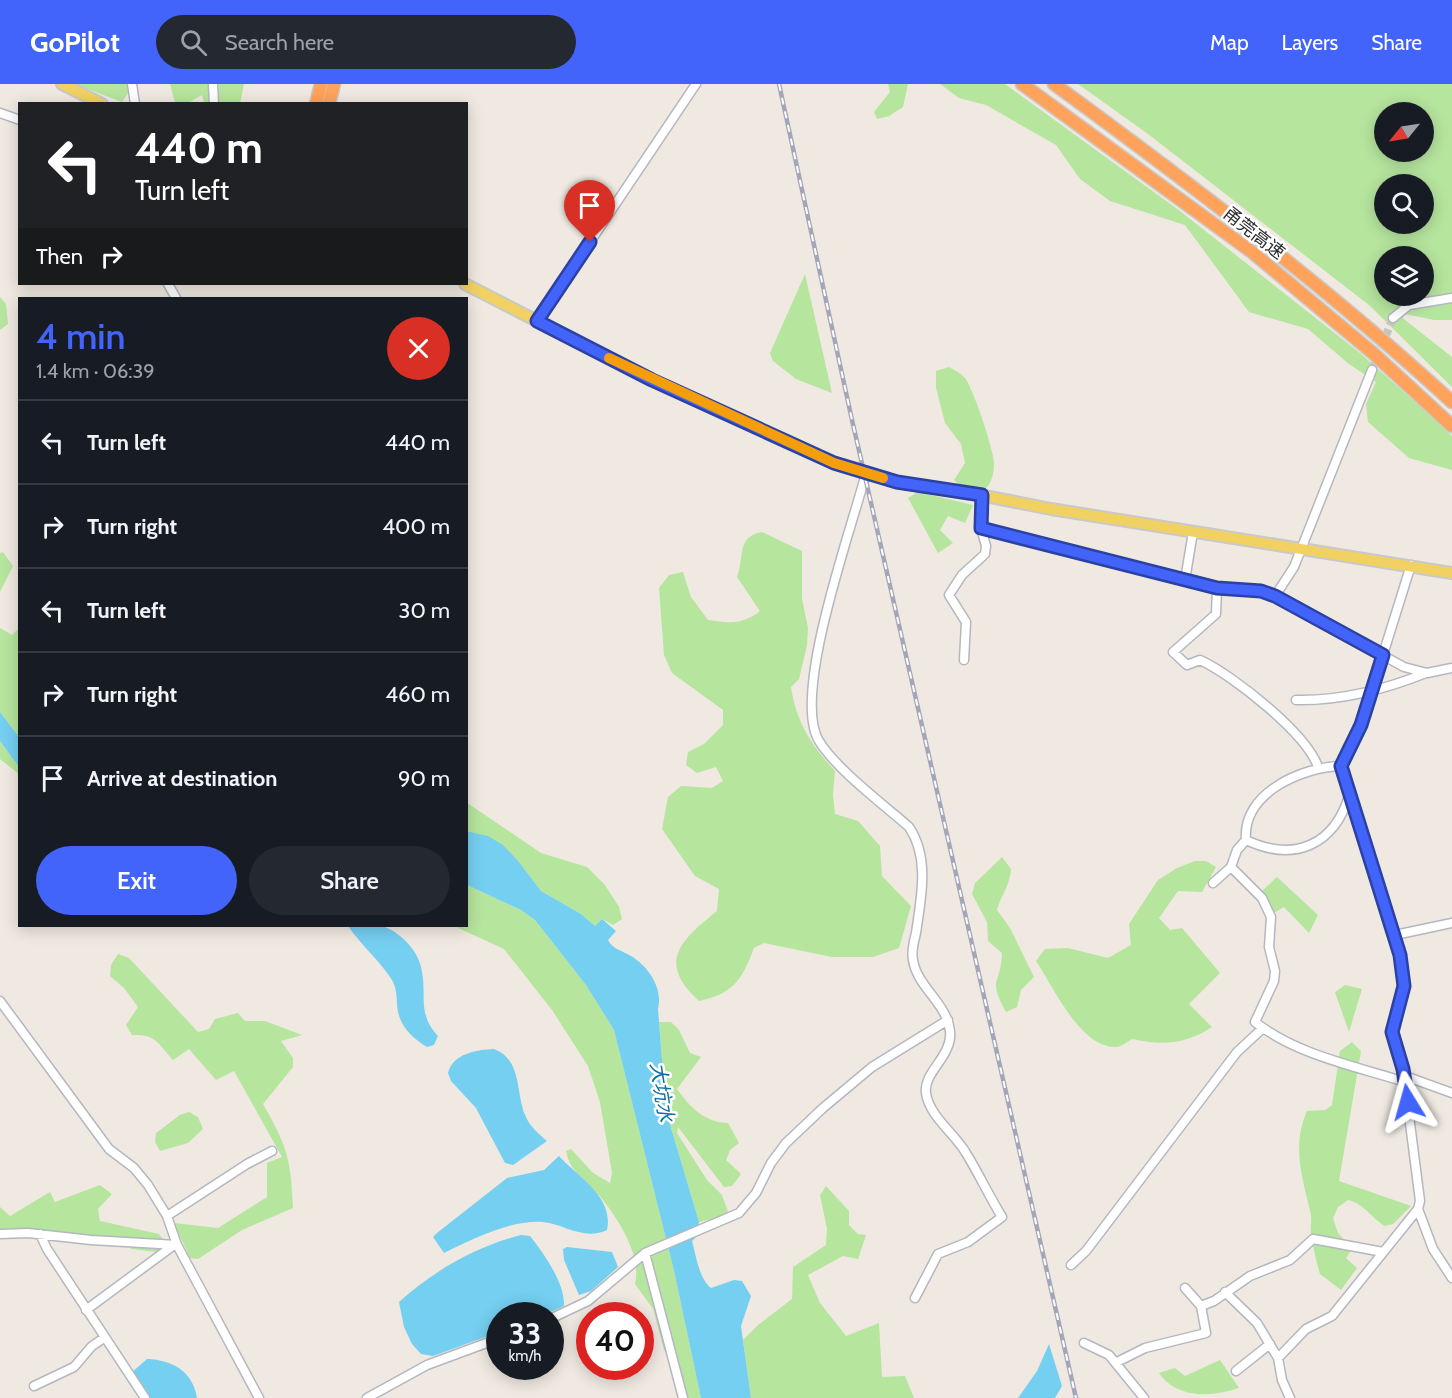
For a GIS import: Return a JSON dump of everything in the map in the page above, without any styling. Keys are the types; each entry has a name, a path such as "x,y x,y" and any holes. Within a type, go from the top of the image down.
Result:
{"highway":[{"path":"316,102 321,84"},
{"path":"330,102 334,84"},
{"name":"甬莞高速","path":"1022,84 1252,252 1374,354 1452,426"},
{"name":"甬莞高速","path":"1054,84 1206,195 1377,333 1452,402"}],"main road":[{"path":"62,84 98,102"},
{"path":"467,285 663,385 834,463 866,473 897,482 982,495 1051,510 1452,573"}],"street":[{"path":"132,84 135,102"},
{"path":"213,84 214,102"},
{"path":"537,321 696,84"},
{"path":"0,113 18,119"},
{"path":"1393,318 1409,305 1452,298"},
{"path":"1275,596 1294,567 1372,370"},
{"path":"866,473 816,655 811,712 818,740 829,754 909,827 916,837 921,855 922,887 912,958 916,973 948,1020 951,1033 942,1060 928,1079 926,1093 935,1112 966,1152 1002,1217 968,1242 938,1254 915,1298"},
{"path":"964,660 966,622 949,595 962,575 985,554 987,546 981,528 982,495"},
{"path":"981,528 1217,588 1261,591 1275,596 1404,667 1427,673"},
{"path":"1185,580 1194,532"},
{"path":"1278,1358 1306,1329 1332,1316 1418,1209 1420,1201 1405,1079 1392,1032 1404,986 1395,935 1341,766 1361,725 1411,566"},
{"path":"1217,588 1215,614 1173,652 1187,665 1200,660 1213,666 1280,718 1314,756 1318,767"},
{"path":"1296,700 1318,701 1452,668"},
{"path":"1213,883 1231,867 1238,850 1246,840 1247,822 1259,802 1286,781 1306,770 1341,766"},
{"path":"1246,840 1279,852 1302,848 1332,830 1341,820 1350,793"},
{"path":"1231,867 1262,898 1271,917 1269,947 1275,971 1274,981 1260,1005 1255,1022 1319,1055 1452,1093"},
{"path":"1395,935 1452,923"},
{"path":"0,1001 109,1149 134,1168 148,1185 167,1216 175,1245 260,1398"},
{"path":"564,1312 588,1300 650,1250 739,1213 756,1193 771,1163 786,1143 823,1108 872,1067 948,1020"},
{"path":"1071,1265 1086,1251 1237,1052 1263,1028"},
{"path":"167,1216 247,1164 272,1151"},
{"path":"1418,1209 1433,1249 1452,1278"},
{"path":"0,1234 40,1234 91,1240 175,1245"},
{"path":"40,1234 46,1250 145,1398"},
{"path":"1201,1306 1250,1276 1290,1260 1313,1239 1383,1252"},
{"path":"86,1310 175,1245"},
{"path":"650,1250 683,1398"},
{"path":"1117,1362 1144,1348 1206,1333 1201,1306 1185,1288"},
{"path":"1225,1292 1257,1323 1270,1344 1278,1358 1282,1380 1290,1398"},
{"path":"34,1386 74,1367 92,1346 104,1338"},
{"path":"367,1398 427,1365 486,1343"},
{"path":"1084,1343 1109,1354 1143,1398"},
{"path":"1236,1371 1270,1344"}],"green space":[{"path":"74,84 128,84 128,93 122,102"},
{"path":"170,84 212,84 214,89 219,87 219,84 244,84 240,102 204,102 202,95 190,102 175,102"},
{"path":"888,84 908,84 903,107 889,116 877,119 874,112 890,92"},
{"path":"940,84 1005,84 1180,211 1360,353 1442,426 1452,436 1452,470 1409,458 1368,422 1366,404 1376,382 1349,364 1308,329 1249,312 1185,225 1110,201 1080,179 1056,145 986,105 959,98"},
{"path":"1078,84 1452,84 1452,320 1434,320 1395,312 1452,357 1452,387 1369,305 1148,134"},
{"path":"805,274 832,393 796,379 773,361 770,353"},
{"path":"0,297 6,304 8,324 0,330"},
{"path":"949,367 962,375 969,384 987,433 994,467 991,481 985,489 964,487 954,480 965,463 961,444 945,423 936,388 936,371"},
{"path":"918,492 973,505 965,523 948,516 940,530 953,543 938,553 908,498"},
{"path":"762,532 802,551 802,599 808,628 807,645 799,679 791,687 793,700 806,733 835,771 833,795 835,814 858,821 880,846 882,876 911,906 899,948 873,957 832,957 764,943 754,948 745,969 735,984 720,994 699,1001 686,987 679,975 676,963 678,952 684,942 717,911 719,889 695,876 662,829 668,797 681,786 712,788 723,781 716,767 697,773 686,765 688,752 704,744 723,725 723,710 672,673 664,655 659,588 669,575 683,572 691,597 708,620 735,622 754,616 760,611 737,577 745,543 748,538"},
{"path":"3,552 13,566 0,592 0,553"},
{"path":"0,628 12,635 18,629 18,736 0,712"},
{"path":"0,741 18,766 18,773 0,759"},
{"path":"468,803 541,853 587,867 605,885 619,907 622,919 613,925 602,919 595,926 581,914 541,891 519,862 476,834 468,831"},
{"path":"1002,857 1011,869 1009,881 997,910 1010,928 1034,977 1021,990 1017,1007 1006,1012 996,987 1002,953 988,941 987,922 972,894 975,883"},
{"path":"1195,861 1206,861 1216,867 1202,892 1178,891 1159,918 1170,930 1182,928 1220,973 1189,1004 1212,1027 1193,1037 1174,1042 1132,1039 1118,1047 1103,1045 1079,1027 1036,961 1045,949 1068,948 1108,958 1131,945 1129,924 1158,880 1177,868"},
{"path":"1277,877 1318,915 1309,933 1284,907 1274,913 1260,893"},
{"path":"468,885 521,910 535,920 586,985 614,1030 674,1271 701,1398 688,1398 681,1370 664,1350 654,1313 654,1302 648,1302 635,1284 635,1262 622,1228 602,1199 576,1172 568,1159 566,1151 571,1149 593,1173 610,1183 612,1173 600,1102 588,1066 552,1010 504,949 456,927 468,927"},
{"path":"118,954 129,958 198,1032 209,1029 215,1019 238,1013 245,1021 265,1021 302,1035 281,1041 293,1058 293,1067 263,1104 283,1142 291,1177 293,1208 242,1230 198,1259 190,1258 174,1223 218,1228 267,1197 267,1163 282,1157 234,1071 216,1080 189,1049 173,1060 152,1038 132,1035 126,1025 138,1007 124,988 110,976 111,965"},
{"path":"1345,985 1362,989 1349,1032 1335,992"},
{"path":"659,1022 671,1022 679,1030 690,1053 701,1057 677,1089 705,1117 728,1123 739,1143 730,1150 726,1160 741,1174 732,1186 724,1187 678,1127 677,1133 707,1180 722,1195 728,1212 717,1218 699,1222 666,1111"},
{"path":"1352,1042 1361,1051 1339,1181 1411,1206 1393,1224 1385,1226 1354,1202 1348,1200 1338,1207 1333,1218 1338,1233 1352,1249 1346,1258 1357,1268 1341,1290 1320,1274 1312,1238 1311,1215 1299,1150 1302,1124 1307,1111 1325,1110 1332,1105 1340,1051"},
{"path":"189,1112 198,1117 203,1129 188,1143 160,1151 155,1142 156,1133 180,1115"},
{"path":"100,1185 112,1194 98,1209 100,1221 159,1234 165,1242 157,1252 131,1249 124,1238 0,1231 0,1207 10,1216 50,1192 55,1202"},
{"path":"826,1186 849,1211 849,1225 858,1234 866,1235 858,1259 843,1256 808,1275 820,1303 846,1336 879,1323 882,1377 905,1376 914,1398 751,1398 743,1340 758,1325 792,1299 793,1267 826,1245 827,1229 820,1195"},
{"path":"1220,1360 1239,1388 1217,1393 1194,1394 1175,1387 1159,1373 1175,1368 1185,1376"}],"water":[{"path":"0,712 18,736 18,766 0,741"},
{"name":"大坑水","path":"468,831 488,836 503,845 541,891 581,914 595,926 602,919 616,931 608,940 610,943 644,966 653,979 659,1001 666,1111 699,1222 697,1236 692,1241 698,1266 711,1288 734,1280 742,1281 751,1296 741,1326 751,1398 701,1398 674,1271 614,1030 586,985 535,920 521,910 468,885"},
{"path":"349,927 384,927 400,936 416,954 423,977 427,1019 438,1036 434,1045 427,1047 413,1037 406,1028 398,1012 392,980"},
{"path":"494,1049 510,1061 526,1117 533,1128 547,1141 513,1165 505,1163 476,1108 451,1081 448,1073 460,1057 480,1050"},
{"path":"559,1156 585,1180 600,1198 608,1218 607,1230 590,1234 551,1223 530,1222 492,1231 444,1253 433,1237 437,1233 507,1178 544,1170"},
{"path":"521,1235 530,1236 557,1278 564,1302 486,1302 486,1337 433,1356 421,1354 412,1344 404,1327 399,1302 426,1280 456,1261"},
{"path":"567,1247 612,1252 618,1267 591,1291 579,1295 564,1260 563,1249"},
{"path":"1049,1344 1062,1386 1055,1398 1018,1398 1037,1371"},
{"path":"147,1359 165,1362 180,1369 191,1381 197,1398 148,1398 130,1374"}],"tunnel":[{"path":"1372,370 1393,318"}],"railway":[{"path":"779,84 852,420 1076,1398"}],"slow traffic":[{"path":"609,358 834,463 883,478"}],"route":[{"path":"590,242 537,321 652,380 834,463 897,482 982,495 981,528 1217,588 1261,591 1275,596 1383,655 1361,725 1341,766 1400,955 1404,986 1392,1032 1403,1069 1408,1102"}]}
